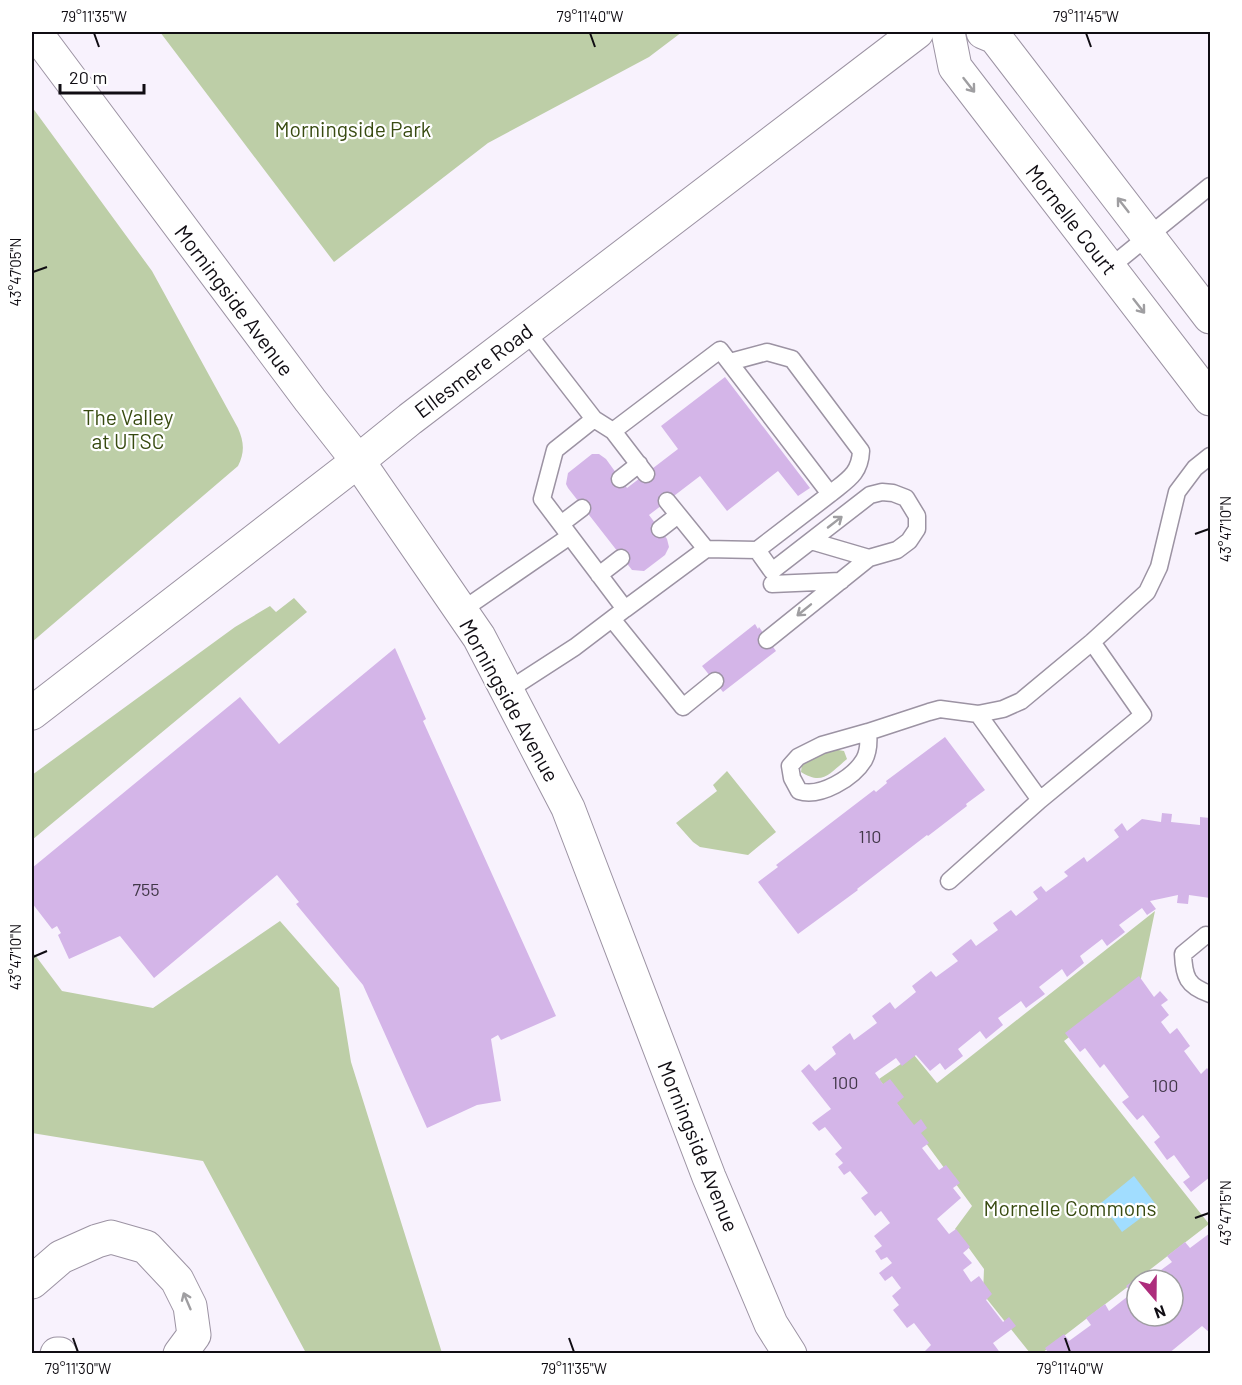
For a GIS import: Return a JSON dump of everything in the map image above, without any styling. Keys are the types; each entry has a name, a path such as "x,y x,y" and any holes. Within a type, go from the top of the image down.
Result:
{"main road":[{"name":"Morningside Avenue","path":"34,32 358,461 479,637 568,808 709,1177 771,1324 790,1353"},
{"name":"Ellesmere Road","path":"32,713 525,330 917,32"},
{"name":"Mornelle Court","path":"948,32 955,67 1210,399"},
{"path":"983,32 995,38 1210,317"},
{"path":"32,1282 61,1257 97,1241 111,1237 146,1248 177,1280 190,1306 194,1335 180,1353"}],"lane":[{"path":"1109,268 1210,186"},
{"path":"525,330 594,419 613,431 642,469 620,478"},
{"path":"613,431 720,350 830,495"},
{"path":"507,691 575,647 705,549 757,550 852,477 860,465 861,451 792,359 767,352 730,362"},
{"path":"594,419 555,450 542,499 599,574 618,614 663,681 683,706 715,681"},
{"path":"868,732 869,746 863,761 843,780 828,789 807,793 800,791 792,778 790,766 798,757 822,745 940,709 978,714 1004,709 1021,700 1092,642 1148,592 1159,567 1177,492 1195,468 1210,456"},
{"path":"767,640 869,558 897,550 909,541 916,529 916,516 906,498 882,492 870,495 811,541 772,577"},
{"path":"668,501 705,549"},
{"path":"461,611 565,530 582,508"},
{"path":"660,529 678,514"},
{"path":"811,541 869,558"},
{"path":"757,550 772,577"},
{"path":"599,574 621,558"},
{"path":"772,577 841,581"},
{"path":"949,881 1040,800 1143,715 1092,642"},
{"path":"978,714 1040,800"},
{"path":"1210,936 1206,935 1183,954 1183,972 1196,989 1210,994"}],"green space":[{"name":"Morningside Park","path":"160,32 682,32 649,57 488,143 334,262"},
{"name":"The Valley at UTSC","path":"32,107 152,271 238,428 243,447 238,466 32,642"},
{"path":"294,598 307,612 32,840 32,775 235,627 270,606 276,612"},
{"path":"833,749 844,751 847,759 831,773 815,778 801,772 802,763"},
{"path":"727,771 776,832 748,855 700,847 676,823 717,791 713,785"},
{"name":"Mornelle Commons","path":"1155,911 1140,983 1064,1041 1209,1224 1152,1268 1125,1268 1125,1289 1042,1353 1030,1353 983,1294 984,1269 955,1229 972,1206 879,1079 914,1055 937,1083"},
{"path":"280,921 339,988 351,1062 442,1353 306,1353 203,1161 32,1133 32,951 62,991 153,1008"}],"water":[{"path":"1134,1176 1157,1206 1122,1232 1101,1203"}],"building":[{"path":"725,377 810,488 798,496 778,471 727,511 700,476 649,515 667,539 669,547 665,555 644,571 632,570 568,488 566,484 568,473 592,454 599,454 606,459 627,488 678,449 661,426"},
{"path":"755,624 776,651 723,692 702,666"},
{"path":"395,648 426,719 423,721 556,1016 501,1040 498,1035 491,1039 501,1101 477,1105 427,1128 363,985 296,904 299,902 277,875 154,978 120,936 69,959 58,935 61,933 57,926 52,929 32,903 32,868 240,697 279,744"},
{"path":"945,737 985,790 798,934 758,882 778,867 776,865 874,790 876,792 887,783 886,781"},
{"path":"1162,813 1172,814 1171,822 1200,825 1200,817 1210,818 1210,898 1189,895 1188,904 1177,903 1178,895 1150,901 1156,909 1147,915 1142,908 1119,925 1125,932 1107,946 1102,939 1080,956 1084,963 1067,977 1062,969 1039,987 1045,994 1026,1008 1021,1001 998,1018 1003,1025 986,1039 980,1031 958,1049 963,1056 945,1070 940,1063 930,1071 916,1055 902,1066 896,1058 875,1073 883,1084 890,1079 904,1097 897,1103 914,1125 921,1119 927,1128 921,1133 929,1143 922,1148 939,1170 946,1165 960,1183 953,1188 961,1198 937,1219 949,1234 956,1229 970,1247 963,1253 972,1263 963,1270 971,1282 979,1276 992,1294 986,1300 1003,1322 1009,1317 1016,1326 993,1343 1001,1354 927,1354 925,1351 931,1345 914,1323 907,1328 893,1310 899,1305 892,1296 901,1288 892,1276 885,1281 879,1273 892,1263 887,1257 881,1260 875,1251 882,1246 874,1236 890,1223 881,1211 875,1216 861,1198 868,1193 850,1171 844,1175 838,1167 843,1163 835,1154 842,1148 825,1127 819,1131 812,1123 831,1109 801,1071 809,1064 815,1071 836,1054 832,1047 850,1033 854,1040 877,1023 872,1016 890,1002 895,1009 916,992 912,986 931,971 936,977 958,961 952,954 971,939 976,946 998,930 993,923 1011,910 1016,916 1038,899 1033,892 1041,886 1046,892 1068,876 1064,872 1084,857 1087,862 1119,837 1114,830 1122,823 1127,831 1142,819 1161,822"},
{"path":"1139,976 1154,997 1160,991 1168,1000 1161,1005 1169,1015 1161,1022 1170,1034 1177,1028 1190,1046 1184,1051 1201,1074 1207,1068 1210,1072 1210,1177 1191,1192 1183,1182 1190,1177 1174,1155 1167,1160 1154,1142 1160,1137 1143,1115 1137,1120 1122,1102 1129,1097 1104,1064 1100,1068 1085,1048 1080,1052 1065,1033"},
{"path":"1210,1233 1210,1333 1202,1326 1168,1354 1049,1354 1045,1348 1064,1334 1069,1341 1091,1325 1086,1318 1105,1304 1109,1311 1125,1298 1125,1328 1185,1328 1185,1268 1164,1268 1172,1262 1167,1256 1185,1242 1190,1248"}]}
